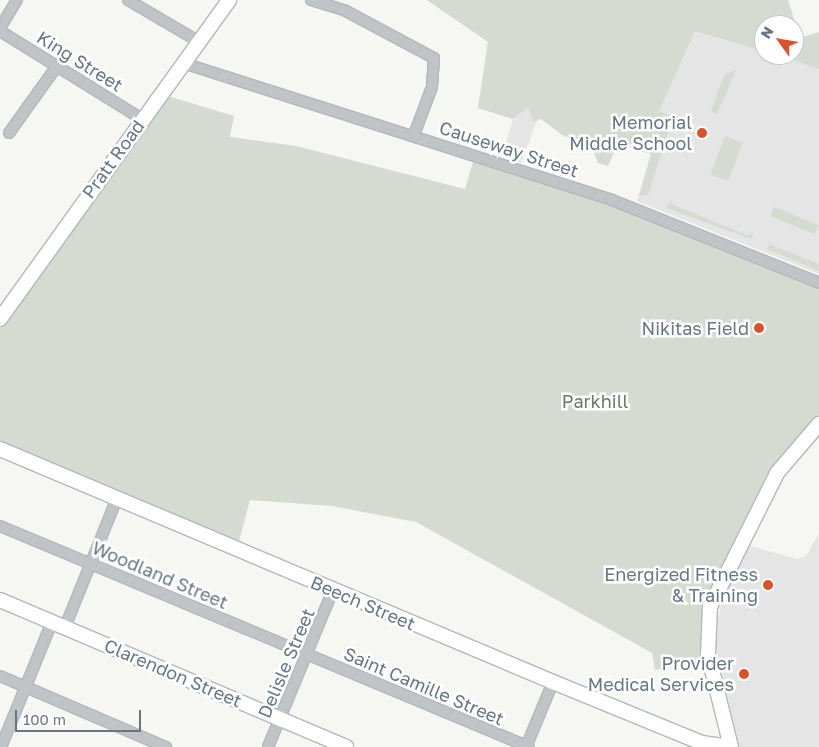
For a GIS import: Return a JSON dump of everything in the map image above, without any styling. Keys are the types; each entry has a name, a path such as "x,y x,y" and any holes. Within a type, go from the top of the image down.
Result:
{"street":[{"path":"0,29 17,0"},
{"path":"128,0 198,41"},
{"name":"Pratt Road","path":"0,319 229,0"},
{"path":"311,0 344,10 434,58 434,78 414,135"},
{"name":"King Street","path":"0,29 142,119"},
{"name":"Causeway Street","path":"183,63 414,135 612,200 819,283"},
{"path":"9,133 57,66"},
{"path":"730,747 708,654 710,607 777,473 819,424"},
{"name":"Beech Street","path":"0,449 702,743 730,747"},
{"path":"1,747 25,687 89,563 117,498"},
{"name":"Woodland Street","path":"0,526 308,654"},
{"name":"Delisle Street","path":"268,747 333,590"},
{"name":"Clarendon Street","path":"0,600 346,747"},
{"name":"Saint Camille Street","path":"308,654 527,747"},
{"path":"0,676 166,747"},
{"path":"527,747 553,682"}],"shaded area":[{"name":"Memorial Middle School","path":"427,0 788,0 793,15 754,15 754,65 804,65 804,37 819,32 819,274 637,201 651,154 538,118 521,163 502,156 513,119 478,108 488,42"},
{"path":"819,533 819,747 739,747 714,640 723,595 747,545 797,559 806,556"}],"green space":[{"path":"427,0 788,0 793,15 754,15 754,48 695,31 659,111 673,117 648,195 639,196 651,154 618,143 608,166 598,163 591,145 562,135 541,119 533,122 528,107 513,119 478,108 488,42"},
{"path":"819,32 819,69 804,64 804,37"},
{"path":"736,70 717,114 711,111 724,75"},
{"name":"Parkhill","path":"161,94 234,116 230,137 296,146 465,189 475,155 638,210 819,283 819,424 805,436 718,585 710,660 655,670 652,653 416,522 332,506 250,500 237,549 0,449 0,319"},
{"path":"725,136 743,143 728,181 710,174"},
{"path":"673,199 671,204 749,236 753,232 752,239 666,208"},
{"path":"774,207 819,225 815,234 770,216"},
{"path":"773,240 771,245 819,264 819,271 767,249"}],"place":[{"name":"Memorial Middle School","path":"702,133"},
{"name":"Nikitas Field","path":"759,328"},
{"name":"Energized Fitness & Training","path":"768,585"},
{"name":"Provider Medical Services","path":"744,674"}]}
